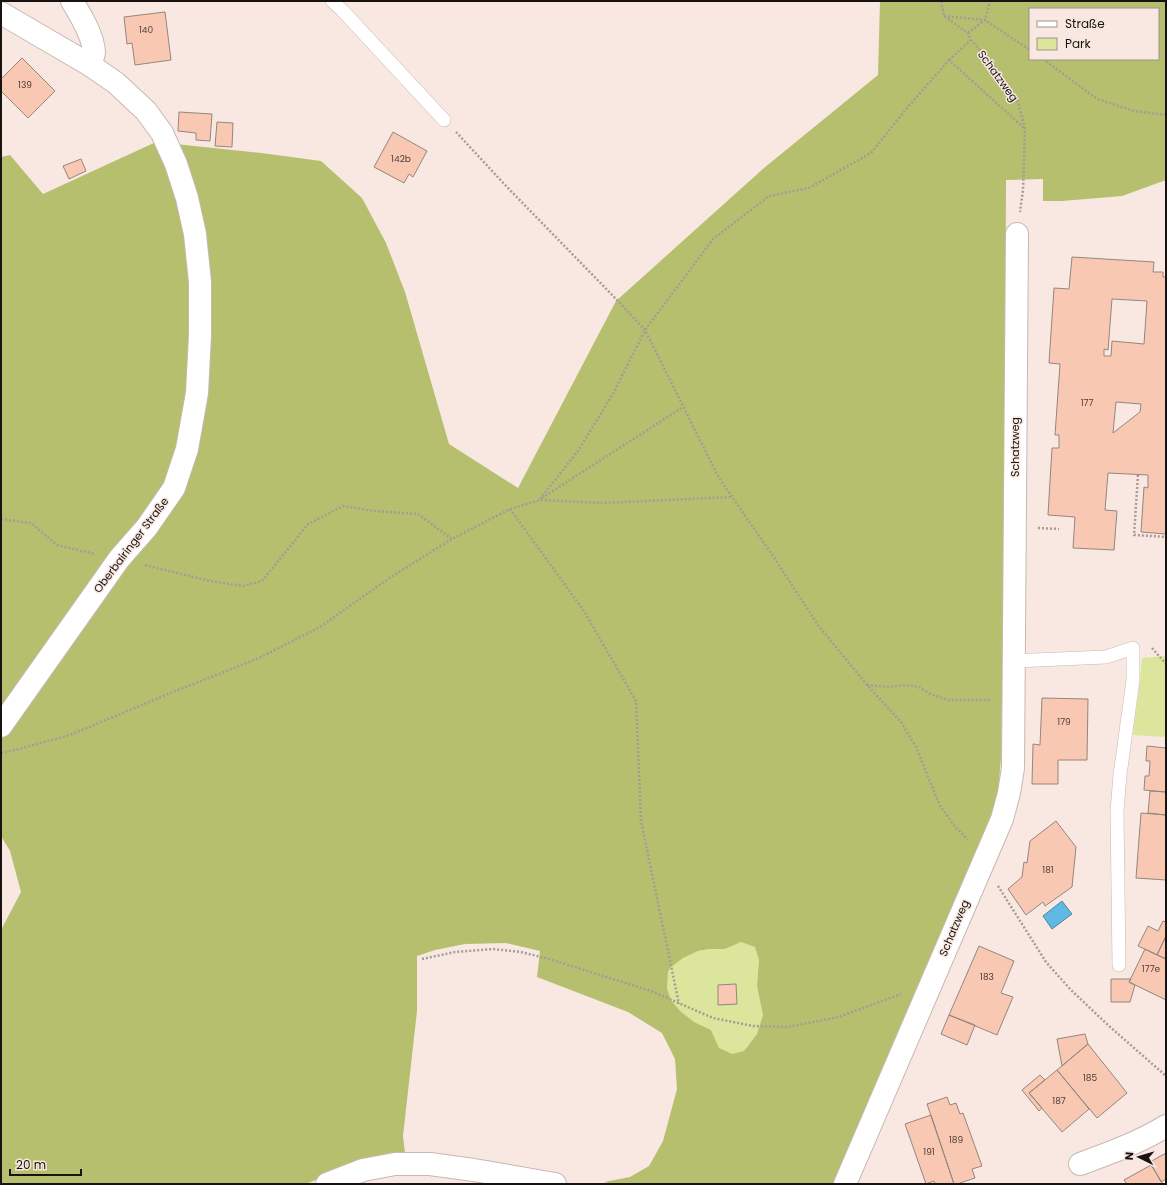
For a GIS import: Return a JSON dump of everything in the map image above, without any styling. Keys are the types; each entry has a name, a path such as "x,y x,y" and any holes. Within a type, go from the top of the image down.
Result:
{"street":[{"path":"72,1 83,20 93,45 94,54 90,65"},
{"name":"Oberbairinger Straße","path":"1,13 90,65 116,83 146,111 162,133 176,164 187,198 195,234 200,282 200,335 197,393 187,449 174,488 147,527 119,559 1,726"},
{"name":"Schatzweg","path":"845,1184 982,862 1002,819 1009,793 1013,768 1017,234"},
{"path":"1080,1164 1116,1150 1166,1126"},
{"path":"327,1184 363,1170 395,1164 430,1164 555,1184"}],"lane":[{"path":"332,1 444,120"},
{"path":"1014,661 1106,657 1133,648 1133,680 1120,776 1117,811 1119,966"}],"path":[{"path":"942,1 944,16 985,20 1029,49"},
{"path":"968,33 985,20 990,1"},
{"name":"Schatzweg","path":"944,16 968,33 994,66 1018,102 1025,129 1023,190"},
{"path":"540,500 578,451 614,392 645,330 713,239 769,196 809,188 871,153 907,108 949,60 972,40"},
{"path":"949,60 1025,129"},
{"path":"1044,60 1097,99 1134,111 1166,115"},
{"path":"444,120 506,187 602,284 645,330 719,478 773,556 818,625 867,685 901,722 916,747 940,806 953,824 974,847 982,862"},
{"path":"1,753 70,735 257,659 320,627 391,578 452,539 510,509 540,500 683,407"},
{"path":"1138,475 1134,535 1166,537"},
{"path":"540,500 602,503 732,497"},
{"path":"1,519 31,523 57,545 210,580 243,586 262,581 308,524 343,506 376,511 418,514 452,539"},
{"path":"510,509 584,611 636,701 641,821 679,1004"},
{"path":"1037,528 1059,529"},
{"path":"1150,645 1166,664"},
{"path":"867,685 889,687 906,685 919,686 932,695 949,700 1013,700"},
{"path":"996,884 1046,962 1070,989 1109,1026 1166,1076"},
{"path":"422,960 455,952 478,950 493,949 521,952 549,959 650,991 713,1018 753,1026 787,1027 839,1017 909,991 927,991"}],"green space":[{"path":"880,1 1166,1 1166,180 1122,196 1062,201 1043,201 1043,179 1006,180 1004,593 1001,758 998,793 990,821 833,1184 614,1184 604,1182 630,1177 649,1166 663,1141 677,1089 675,1059 662,1033 628,1012 537,977 540,951 506,943 465,944 435,950 417,956 417,1011 403,1136 405,1153 361,1161 306,1184 1,1184 1,930 21,892 10,851 1,836 1,739 13,723 1,723 1,157 10,155 43,194 156,142 321,161 362,198 386,243 405,292 449,444 518,488 616,301 764,168 878,75","holes":["741,942 755,947 759,960 757,986 763,1015 757,1034 744,1051 732,1054 719,1048 711,1030 694,1022 680,1011 671,1000 667,988 668,972 670,968 683,958 698,951 725,949"]},
{"path":"1166,656 1166,737 1133,735 1142,658"},
{"path":"741,942 755,947 759,960 757,986 763,1015 757,1034 744,1051 732,1055 719,1048 711,1030 694,1022 680,1012 671,1000 667,987 668,972 670,968 683,958 698,951 725,949"}],"water":[{"path":"1062,901 1072,914 1052,929 1043,916"}],"building":[{"path":"165,12 171,60 135,65 132,43 127,44 124,17"},
{"path":"22,58 55,91 28,118 1,91 1,79"},
{"path":"179,112 212,114 210,141 196,140 196,133 178,131"},
{"path":"217,122 233,123 232,147 215,146"},
{"path":"393,132 427,151 413,177 409,174 404,183 374,167"},
{"path":"81,159 86,171 69,179 63,166"},
{"path":"1072,257 1154,262 1153,272 1163,272 1163,277 1166,277 1166,534 1141,532 1144,487 1148,488 1148,475 1108,473 1105,510 1117,511 1114,550 1073,548 1075,517 1048,515 1052,448 1059,448 1059,435 1055,435 1060,364 1049,363 1054,288 1069,289","holes":["1112,299 1147,301 1144,344 1112,341 1111,356 1104,356 1104,349 1108,350","1116,402 1141,404 1140,412 1113,433"]},
{"path":"1042,698 1088,699 1087,760 1058,760 1058,784 1032,784 1033,744 1040,745"},
{"path":"1147,746 1166,748 1166,792 1144,790 1145,776 1149,776 1150,761 1146,761"},
{"path":"1150,791 1166,792 1166,815 1148,813"},
{"path":"1141,813 1166,815 1166,880 1136,878"},
{"path":"1056,821 1076,847 1072,887 1045,906 1043,902 1026,915 1008,889 1022,877 1024,862 1027,863 1030,841"},
{"path":"1163,921 1166,922 1166,936 1157,955 1138,946 1148,926 1158,931"},
{"path":"1166,936 1166,959 1157,955"},
{"path":"979,946 1014,961 1001,993 1013,997 997,1035 949,1015"},
{"path":"1145,949 1166,959 1166,1000 1129,982"},
{"path":"1111,979 1131,979 1129,982 1135,985 1130,1002 1111,1002"},
{"path":"736,984 737,1004 718,1005 718,985"},
{"path":"949,1015 975,1025 967,1045 941,1034"},
{"path":"1085,1034 1088,1044 1062,1066 1057,1039"},
{"path":"1088,1044 1127,1093 1097,1118 1057,1070"},
{"path":"1057,1070 1089,1109 1062,1132 1029,1093"},
{"path":"1040,1075 1045,1080 1029,1093 1042,1108 1039,1111 1022,1090"},
{"path":"947,1097 950,1105 956,1103 960,1114 963,1113 982,1166 972,1169 975,1178 957,1184 954,1184 927,1104"},
{"path":"931,1115 954,1184 935,1184 934,1181 926,1184 905,1124"},
{"path":"1166,1153 1166,1179 1161,1182 1150,1162"},
{"path":"1151,1165 1163,1184 1127,1184 1124,1180"}]}
